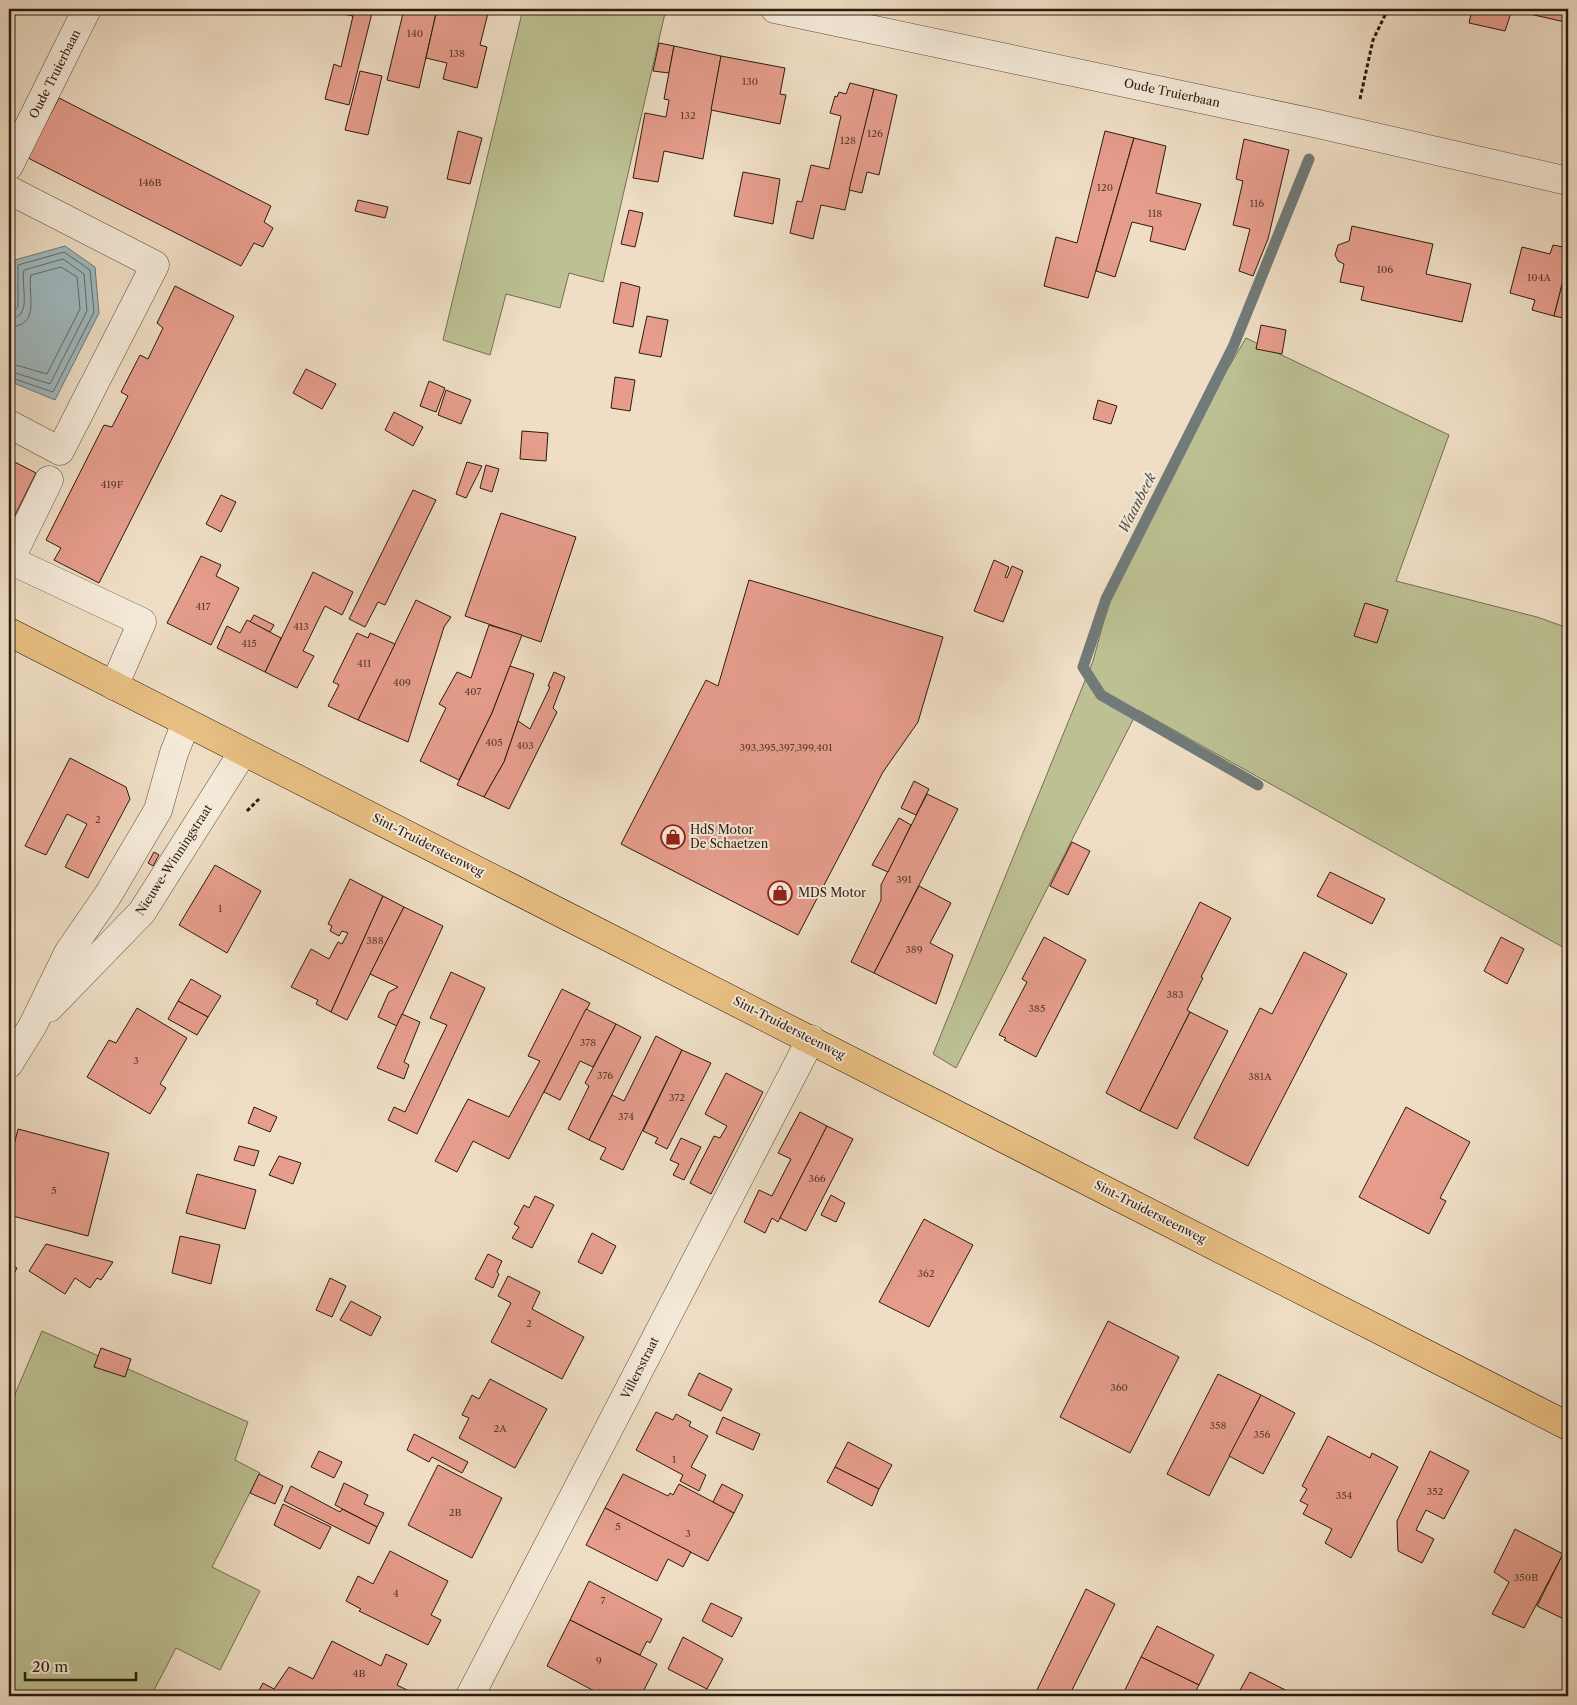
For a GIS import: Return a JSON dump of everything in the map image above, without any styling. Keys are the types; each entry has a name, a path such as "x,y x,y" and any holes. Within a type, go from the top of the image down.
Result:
{"main road":[{"name":"Sint-Truidersteenweg","path":"9,632 1568,1426"}],"street":[{"name":"Oude Truierbaan","path":"9,166 87,9"},
{"name":"Oude Truierbaan","path":"776,9 1353,132 1568,181"},
{"path":"9,190 155,265 60,451 9,424"},
{"path":"49,480 10,560 142,622 114,686"},
{"name":"Nieuwe-Winningstraat","path":"9,1064 33,1025 68,952 108,895 158,810 174,754 186,723"},
{"name":"Nieuwe-Winningstraat","path":"33,1025 142,912 243,752"},
{"name":"Villersstraat","path":"470,1696 811,1039"}],"path":[{"path":"1353,132 1373,40 1388,9"}],"green space":[{"path":"523,9 666,9 603,282 569,273 560,308 506,294 490,355 443,340"},
{"path":"1246,338 1449,435 1396,581 1537,617 1568,628 1568,950 1138,710 956,1068 933,1054 1093,661 1109,602 1183,444"},
{"path":"42,1331 248,1422 235,1460 260,1473 212,1567 260,1591 220,1670 176,1648 151,1696 9,1696 9,1408"}],"water":[{"path":"65,246 95,267 99,313 55,400 9,381 9,310 13,306 11,261"}],"building":[{"path":"345,9 373,9 349,105 325,99 334,64 341,67 353,16 343,14"},
{"path":"404,9 437,9 419,88 387,80"},
{"path":"437,9 489,9 480,45 487,47 477,88 443,79 447,63 426,58"},
{"path":"1472,9 1568,10 1565,22 1512,10 1505,31 1469,23"},
{"path":"659,43 674,46 669,73 653,71"},
{"path":"674,46 721,56 703,159 664,151 658,182 633,178 645,113 666,117 669,100 664,99"},
{"path":"721,56 785,68 780,94 786,95 780,124 711,110"},
{"path":"360,71 382,76 368,135 345,130"},
{"path":"850,83 874,89 845,210 821,205 813,239 790,233 797,201 802,202 811,165 829,169 841,116 830,113 835,96 837,97 839,92 846,94"},
{"path":"874,89 897,95 879,175 867,172 862,193 849,190"},
{"path":"59,98 271,206 264,222 273,228 263,247 254,243 241,266 30,159 28,156"},
{"path":"458,131 482,138 470,184 447,179"},
{"path":"1105,131 1134,138 1088,298 1044,286 1056,237 1077,243"},
{"path":"1134,138 1166,146 1156,193 1201,204 1185,250 1150,241 1153,227 1132,222 1115,277 1096,271"},
{"path":"1244,139 1289,150 1268,239 1253,276 1239,271 1250,229 1233,225 1243,181 1236,179"},
{"path":"743,172 780,179 773,224 734,216"},
{"path":"358,200 388,207 385,218 355,211"},
{"path":"629,210 643,213 635,247 621,244"},
{"path":"1352,226 1433,244 1426,274 1471,284 1462,322 1361,300 1364,287 1340,282 1344,264 1338,261 1335,255 1338,245 1349,241"},
{"path":"1553,245 1568,248 1568,261 1554,316 1532,310 1535,300 1510,293 1522,247 1550,254"},
{"path":"1568,261 1568,319 1554,316"},
{"path":"621,282 640,287 633,327 613,323"},
{"path":"175,286 234,316 99,583 54,560 61,548 46,540 104,425 112,427 128,396 121,392 140,355 148,359 163,328 157,323"},
{"path":"647,316 668,320 661,357 639,353"},
{"path":"1261,325 1286,330 1282,354 1256,349"},
{"path":"306,369 336,384 322,409 293,393"},
{"path":"615,377 635,380 630,411 611,408"},
{"path":"429,381 445,388 436,412 420,406"},
{"path":"446,390 471,400 461,424 438,415"},
{"path":"1098,400 1117,406 1111,424 1093,419"},
{"path":"394,412 423,427 413,446 385,430"},
{"path":"522,431 548,433 546,461 520,459"},
{"path":"9,459 36,473 9,527"},
{"path":"467,462 482,466 466,498 456,494"},
{"path":"486,465 499,469 492,492 480,488"},
{"path":"413,490 436,500 385,605 378,602 365,627 349,619"},
{"path":"221,495 236,502 221,532 206,524"},
{"path":"501,513 576,537 541,642 465,616"},
{"path":"201,556 221,565 216,576 239,588 211,645 167,623"},
{"path":"994,560 1009,567 1005,577 1007,578 1012,566 1023,571 1003,622 974,611"},
{"path":"313,572 353,592 342,615 325,606 303,651 314,656 297,688 265,672"},
{"path":"749,580 943,637 918,722 883,772 798,935 621,844 706,680 718,686"},
{"path":"416,600 451,617 444,627 408,742 358,720"},
{"path":"1365,603 1388,610 1377,643 1354,636"},
{"path":"254,615 274,625 270,632 250,622"},
{"path":"247,620 281,638 265,672 217,648 227,626 240,633"},
{"path":"489,625 522,635 492,713 459,780 420,761 446,708 439,704 457,672 471,678"},
{"path":"357,633 368,638 370,633 395,644 358,720 328,706 339,685 333,682"},
{"path":"510,666 534,674 504,762 484,797 457,785 492,713"},
{"path":"554,672 565,677 553,708 557,712 509,809 484,797 504,762 518,721 530,729 550,687 548,686"},
{"path":"70,758 126,787 130,799 88,878 65,867 87,824 67,814 46,855 25,846"},
{"path":"914,781 929,789 916,815 901,808"},
{"path":"927,794 958,809 874,973 851,962 881,900 881,885"},
{"path":"899,818 911,825 888,872 872,865"},
{"path":"1072,842 1090,851 1068,895 1050,886"},
{"path":"154,852 159,855 153,866 148,863"},
{"path":"215,865 261,891 227,953 179,925"},
{"path":"1330,872 1385,899 1372,924 1317,896"},
{"path":"350,879 383,896 331,1012 316,1004 318,1000 291,987 311,949 329,959 338,942 342,944 348,933 342,931 339,936 330,931 332,926 328,924"},
{"path":"919,886 951,903 930,943 953,955 936,1004 874,973"},
{"path":"383,896 404,907 347,1020 331,1012"},
{"path":"1200,902 1231,918 1201,977 1203,978 1187,1010 1190,1012 1140,1111 1106,1093"},
{"path":"404,907 443,926 397,1026 378,1017 389,992 398,987 370,974"},
{"path":"1044,937 1086,960 1036,1057 1004,1040 1006,1038 999,1035 1027,982 1022,979"},
{"path":"1501,937 1524,949 1507,984 1484,971"},
{"path":"1304,952 1347,974 1248,1166 1194,1138 1260,1008 1272,1014"},
{"path":"451,972 485,988 417,1134 388,1120 394,1107 405,1112 447,1025 430,1018"},
{"path":"191,979 221,996 208,1017 178,1001"},
{"path":"562,989 590,1003 509,1159 473,1141 457,1172 435,1161 468,1099 509,1117 540,1061 528,1056"},
{"path":"178,1001 208,1017 197,1035 168,1019"},
{"path":"137,1008 187,1038 160,1084 166,1088 150,1114 87,1077 109,1040 116,1043"},
{"path":"586,1009 616,1024 593,1067 580,1061 560,1100 544,1092"},
{"path":"1190,1012 1228,1031 1177,1129 1140,1111"},
{"path":"402,1014 420,1022 404,1062 409,1065 404,1079 377,1068"},
{"path":"616,1024 641,1037 589,1140 568,1129 589,1086 585,1083"},
{"path":"656,1036 682,1050 623,1170 600,1159 606,1148 589,1140 612,1095 624,1101"},
{"path":"682,1050 711,1063 667,1149 655,1143 658,1138 643,1131"},
{"path":"726,1073 763,1092 711,1194 690,1183 714,1136 720,1138 727,1126 705,1114"},
{"path":"254,1107 277,1117 270,1132 248,1123"},
{"path":"1406,1107 1470,1142 1440,1198 1446,1201 1429,1234 1359,1197"},
{"path":"800,1112 827,1126 778,1222 772,1218 765,1233 744,1222 759,1190 772,1196 791,1159 778,1153"},
{"path":"827,1126 853,1139 806,1231 780,1218"},
{"path":"18,1129 109,1153 88,1236 9,1215 9,1165"},
{"path":"681,1138 701,1147 684,1180 673,1175 679,1164 670,1160"},
{"path":"239,1146 259,1151 254,1166 234,1160"},
{"path":"279,1156 301,1163 293,1184 269,1175"},
{"path":"197,1174 256,1190 245,1229 186,1213"},
{"path":"831,1195 845,1203 836,1222 821,1215"},
{"path":"535,1196 554,1205 532,1248 512,1238 519,1227 514,1224 524,1205 529,1208"},
{"path":"924,1219 973,1245 929,1327 879,1302"},
{"path":"592,1233 616,1246 602,1274 578,1262"},
{"path":"180,1236 220,1245 211,1284 172,1273"},
{"path":"46,1244 113,1262 101,1280 97,1278 90,1288 75,1278 65,1294 29,1271"},
{"path":"488,1254 502,1261 493,1288 475,1279"},
{"path":"9,1263 17,1268 9,1283"},
{"path":"508,1276 540,1292 532,1309 584,1337 562,1379 491,1342 511,1303 498,1296"},
{"path":"330,1278 346,1286 332,1317 316,1310"},
{"path":"351,1301 381,1317 371,1336 340,1320"},
{"path":"1108,1321 1179,1357 1130,1453 1060,1417"},
{"path":"101,1348 131,1359 125,1377 94,1367"},
{"path":"699,1373 732,1389 721,1411 688,1395"},
{"path":"1218,1374 1261,1395 1209,1496 1167,1474"},
{"path":"490,1379 547,1409 515,1468 459,1438 469,1418 462,1415 472,1395 479,1399"},
{"path":"1261,1395 1295,1413 1263,1474 1229,1456"},
{"path":"656,1412 673,1420 676,1414 691,1422 689,1426 708,1436 691,1467 706,1475 699,1491 680,1481 683,1475 636,1450"},
{"path":"723,1417 760,1434 753,1450 716,1433"},
{"path":"414,1434 468,1462 462,1473 432,1457 429,1462 407,1450"},
{"path":"1328,1436 1370,1458 1372,1453 1398,1467 1351,1558 1325,1543 1332,1529 1303,1514 1308,1505 1300,1501 1307,1489 1302,1486"},
{"path":"848,1442 892,1465 879,1489 835,1467"},
{"path":"319,1451 342,1462 334,1478 311,1467"},
{"path":"1430,1451 1469,1471 1444,1519 1426,1510 1416,1530 1434,1539 1422,1563 1398,1551 1397,1521"},
{"path":"438,1465 502,1498 472,1558 408,1525"},
{"path":"835,1467 879,1489 872,1506 827,1482"},
{"path":"259,1474 283,1486 275,1504 250,1493"},
{"path":"623,1474 668,1496 670,1493 673,1495 679,1484 734,1513 708,1561 605,1508"},
{"path":"344,1483 368,1495 364,1504 384,1513 377,1527 335,1505"},
{"path":"722,1484 743,1495 734,1513 713,1502"},
{"path":"291,1486 340,1512 342,1509 377,1527 369,1544 284,1501"},
{"path":"283,1504 331,1527 320,1549 274,1525"},
{"path":"605,1508 691,1552 683,1567 668,1559 657,1581 586,1545"},
{"path":"1515,1529 1563,1554 1524,1628 1492,1614 1509,1582 1494,1572"},
{"path":"390,1551 448,1581 431,1615 441,1620 428,1645 359,1611 361,1609 346,1601 358,1576 373,1584"},
{"path":"1563,1554 1568,1556 1568,1621 1537,1606"},
{"path":"589,1581 662,1619 650,1643 647,1641 640,1655 570,1620"},
{"path":"1086,1589 1115,1604 1069,1696 1034,1696"},
{"path":"711,1603 742,1618 732,1637 702,1621"},
{"path":"570,1620 657,1664 641,1696 611,1696 599,1690 598,1693 547,1666"},
{"path":"1157,1626 1214,1655 1199,1685 1141,1657"},
{"path":"683,1637 723,1659 707,1689 668,1669"},
{"path":"332,1641 381,1666 386,1654 407,1664 397,1685 409,1691 406,1696 256,1696 263,1683 274,1689 289,1667 313,1679"},
{"path":"1141,1657 1199,1685 1193,1696 1122,1696"},
{"path":"1250,1672 1297,1696 1237,1696"}],"waterway":[{"name":"Waanbeek","path":"1258,785 1101,695 1083,667 1106,599 1233,347 1309,159"}],"place":[{"name":"HdS Motor De Schaetzen","path":"673,837"},
{"name":"MDS Motor","path":"780,893"}]}
